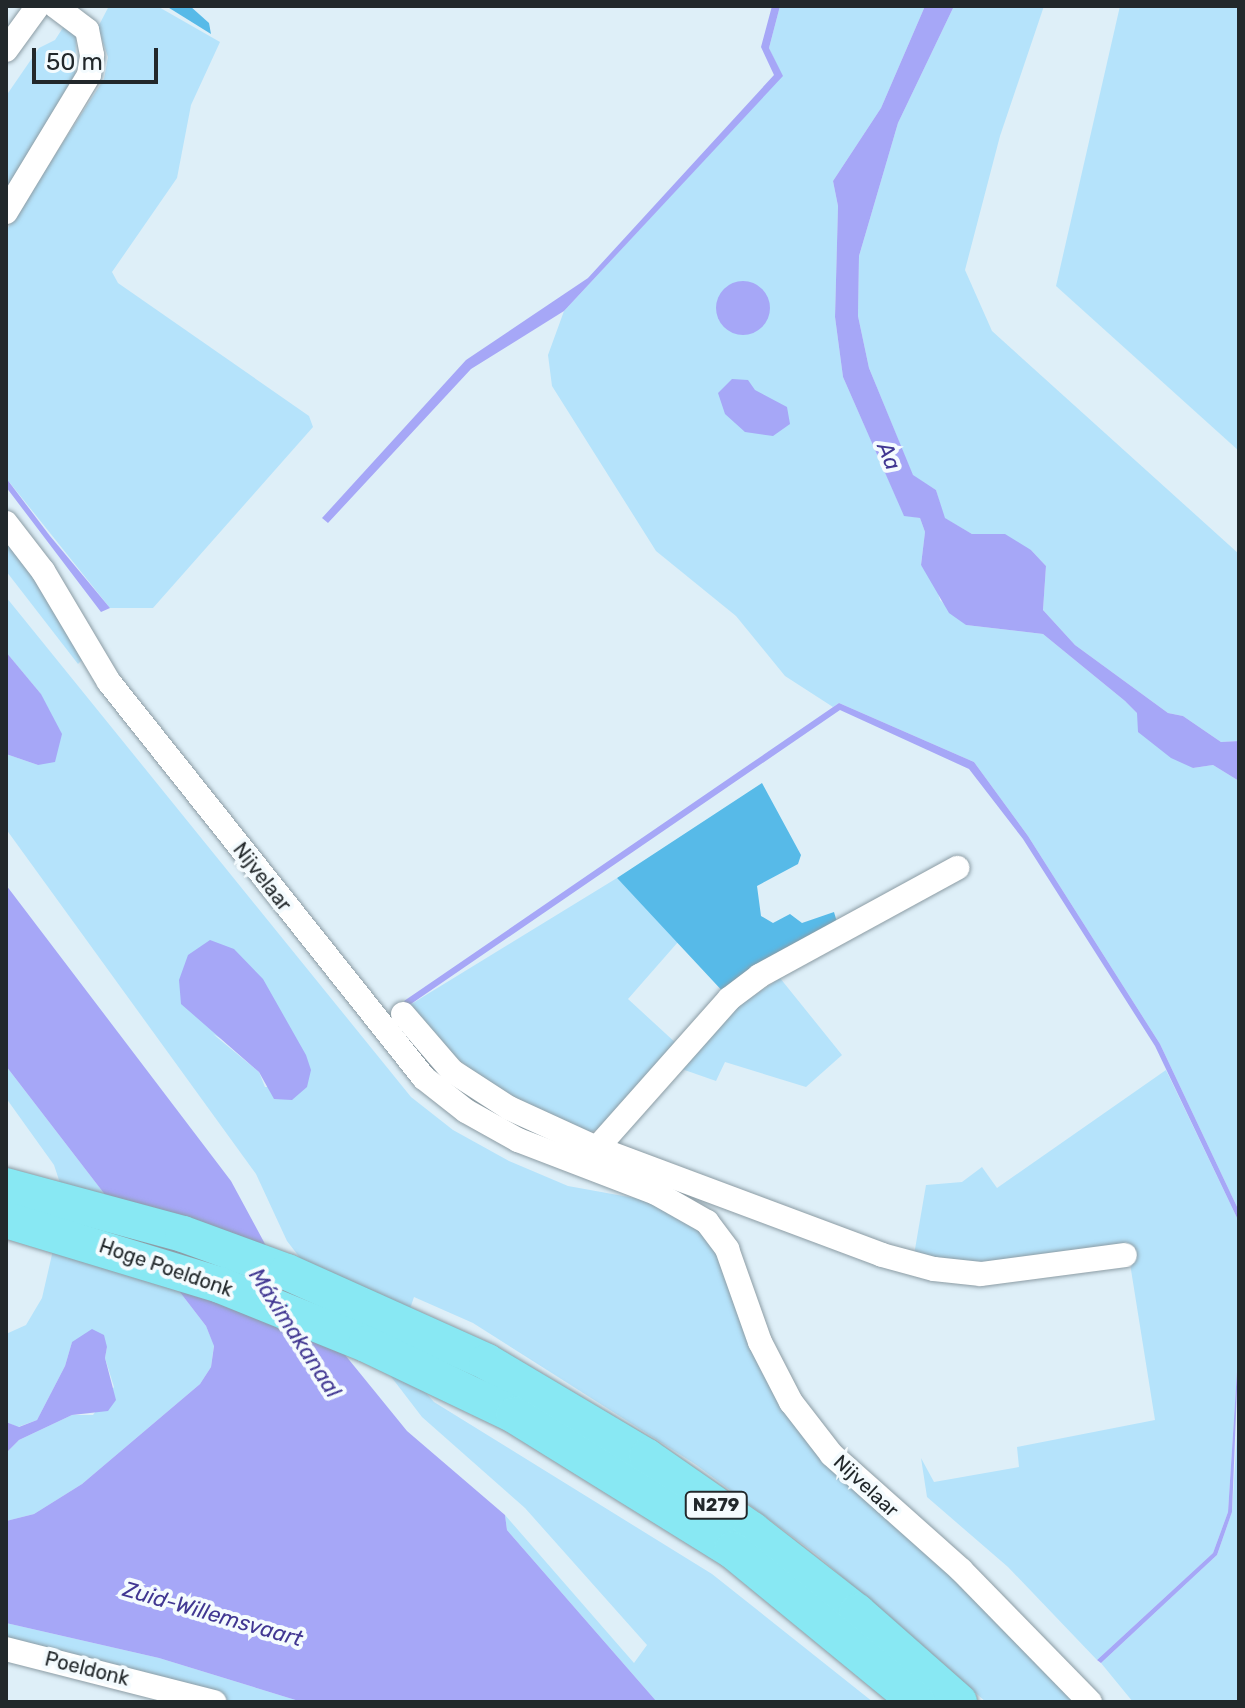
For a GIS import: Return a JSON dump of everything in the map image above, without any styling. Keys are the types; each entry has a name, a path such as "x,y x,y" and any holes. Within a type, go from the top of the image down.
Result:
{"highway":[{"name":"Hoge Poeldonk","path":"7,1211 183,1234 319,1286 449,1342 583,1416 689,1485 813,1576 959,1702"},
{"name":"Hoge Poeldonk","path":"7,1211 220,1285 366,1344 514,1415 732,1550 917,1702"}],"street":[{"path":"6,50 38,6"},
{"path":"6,212 89,75 92,55 87,30 55,6"},
{"name":"Nijvelaar","path":"6,523 43,571 109,682 393,1044 424,1078 466,1111 589,1157 728,1195 882,1255 934,1269 981,1274 1125,1255"},
{"path":"589,1157 729,999 759,976 957,868"},
{"name":"Nijvelaar","path":"403,1014 452,1071 589,1157 707,1222 727,1249 760,1342 791,1402 832,1455 961,1570 1090,1702"},
{"path":"707,1222 728,1195"},
{"name":"Poeldonk","path":"6,1649 214,1702"}],"shaded area":[{"path":"109,6 157,6 220,42 191,105 177,178 112,272 118,283 309,416 313,427 153,608 110,608 6,478 6,231 104,79 108,57 98,27"},
{"path":"166,6 190,6 209,23 211,34"},
{"path":"780,6 925,6 881,108 833,181 838,206 835,317 843,377 904,515 920,518 925,532 921,565 935,583 940,600 966,625 1043,634 1125,701 1193,768 1213,765 1239,781 1239,1211 1160,1044 1028,836 974,762 839,703 833,707 785,676 736,616 656,551 552,386 548,355 564,311 782,76 769,48"},
{"path":"954,6 1044,6 1000,136 965,270 992,331 1239,554 1239,741 1221,742 1183,716 1168,713 1075,645 1043,610 1046,566 1031,550 972,534 944,518 936,490 913,476 869,368 858,316 859,256 898,123"},
{"path":"1120,6 1239,6 1239,451 1056,286"},
{"path":"64,26 76,36 75,74 6,191 6,96 39,48 55,40"},
{"path":"6,542 44,592 83,659 78,664 6,571"},
{"path":"6,597 411,1097 453,1130 509,1161 568,1186 662,1203 686,1215 721,1254 783,1406 1079,1702 986,1702 817,1555 695,1464 473,1323 414,1297 399,1341 411,1376 434,1402 712,1574 873,1702 657,1702 507,1530 505,1515 634,1663 647,1645 525,1508 422,1417 287,1241 256,1174 6,829 6,754 38,765 41,694 6,652","holes":["213,1034 307,1087 265,1087 259,1072"]},
{"path":"762,783 801,855 798,864 757,886 761,916 773,923 790,914 802,923 834,912 839,929 727,996 617,878"},
{"path":"617,878 678,942 628,999 678,1045 603,1127 588,1133 492,1087 452,1054 408,1006"},
{"path":"780,978 842,1055 806,1087 725,1062 716,1081 676,1067 734,1009"},
{"path":"6,1066 206,1326 214,1345 211,1367 200,1384 82,1484 34,1514 6,1521 6,1453 19,1440 72,1415 93,1415 114,1387 105,1358 107,1347 72,1342 65,1366 37,1420 18,1427 6,1422 6,1334 26,1325 42,1298 59,1224 61,1186 54,1165 6,1098"},
{"path":"1166,1070 1239,1222 1239,1340 1228,1512 1213,1553 1097,1660 1008,1567 927,1497 921,1458 934,1482 1019,1467 1017,1447 1155,1420 1128,1251 981,1263 914,1255 926,1185 962,1182 982,1167 997,1188"},
{"path":"1239,1401 1239,1702 1133,1702 1101,1663 1217,1555 1232,1512"},
{"path":"6,1623 159,1658 302,1702 227,1702 6,1645"}],"water":[{"path":"772,6 780,6 769,48 783,76 564,311 471,369 328,523 322,518 466,360 588,278 774,75 761,47"},
{"name":"Aa","path":"925,6 954,6 898,123 859,256 858,316 869,368 913,475 936,490 945,518 972,534 1005,534 1031,550 1046,566 1043,610 1075,645 1168,713 1183,716 1221,742 1239,741 1239,781 1213,765 1193,768 1171,758 1138,732 1137,713 1125,701 1043,634 966,625 949,613 921,565 925,532 920,518 904,516 843,377 835,317 838,206 833,181 881,108"},
{"path":"743,281 762,289 770,308 762,327 743,335 724,327 716,308 724,289"},
{"path":"732,379 748,380 755,390 787,407 790,424 773,436 745,432 725,414 718,393"},
{"path":"6,478 110,608 101,612 6,487"},
{"path":"6,652 41,694 62,734 55,762 38,765 6,754"},
{"path":"839,703 974,762 1028,836 1160,1044 1239,1211 1239,1222 1155,1046 1023,839 969,769 840,710 408,1006 404,1001"},
{"path":"6,885 231,1181 265,1244 337,1345 407,1431 505,1515 507,1530 657,1702 302,1702 159,1658 6,1623 6,1521 34,1514 82,1484 200,1384 211,1367 214,1346 206,1326 6,1066"},
{"path":"210,940 234,949 263,979 306,1055 311,1070 307,1087 292,1100 274,1099 259,1072 181,1004 179,980 188,955"},
{"path":"92,1329 104,1335 107,1347 105,1358 116,1400 108,1411 72,1415 19,1440 6,1453 6,1422 19,1427 37,1420 65,1366 72,1342"},
{"path":"1239,1340 1232,1512 1217,1555 1101,1663 1097,1660 1213,1553 1228,1512"}],"water label":[{"name":"Máximakanaal","path":"295,1333"},
{"name":"Zuid-Willemsvaart","path":"213,1614"}]}
